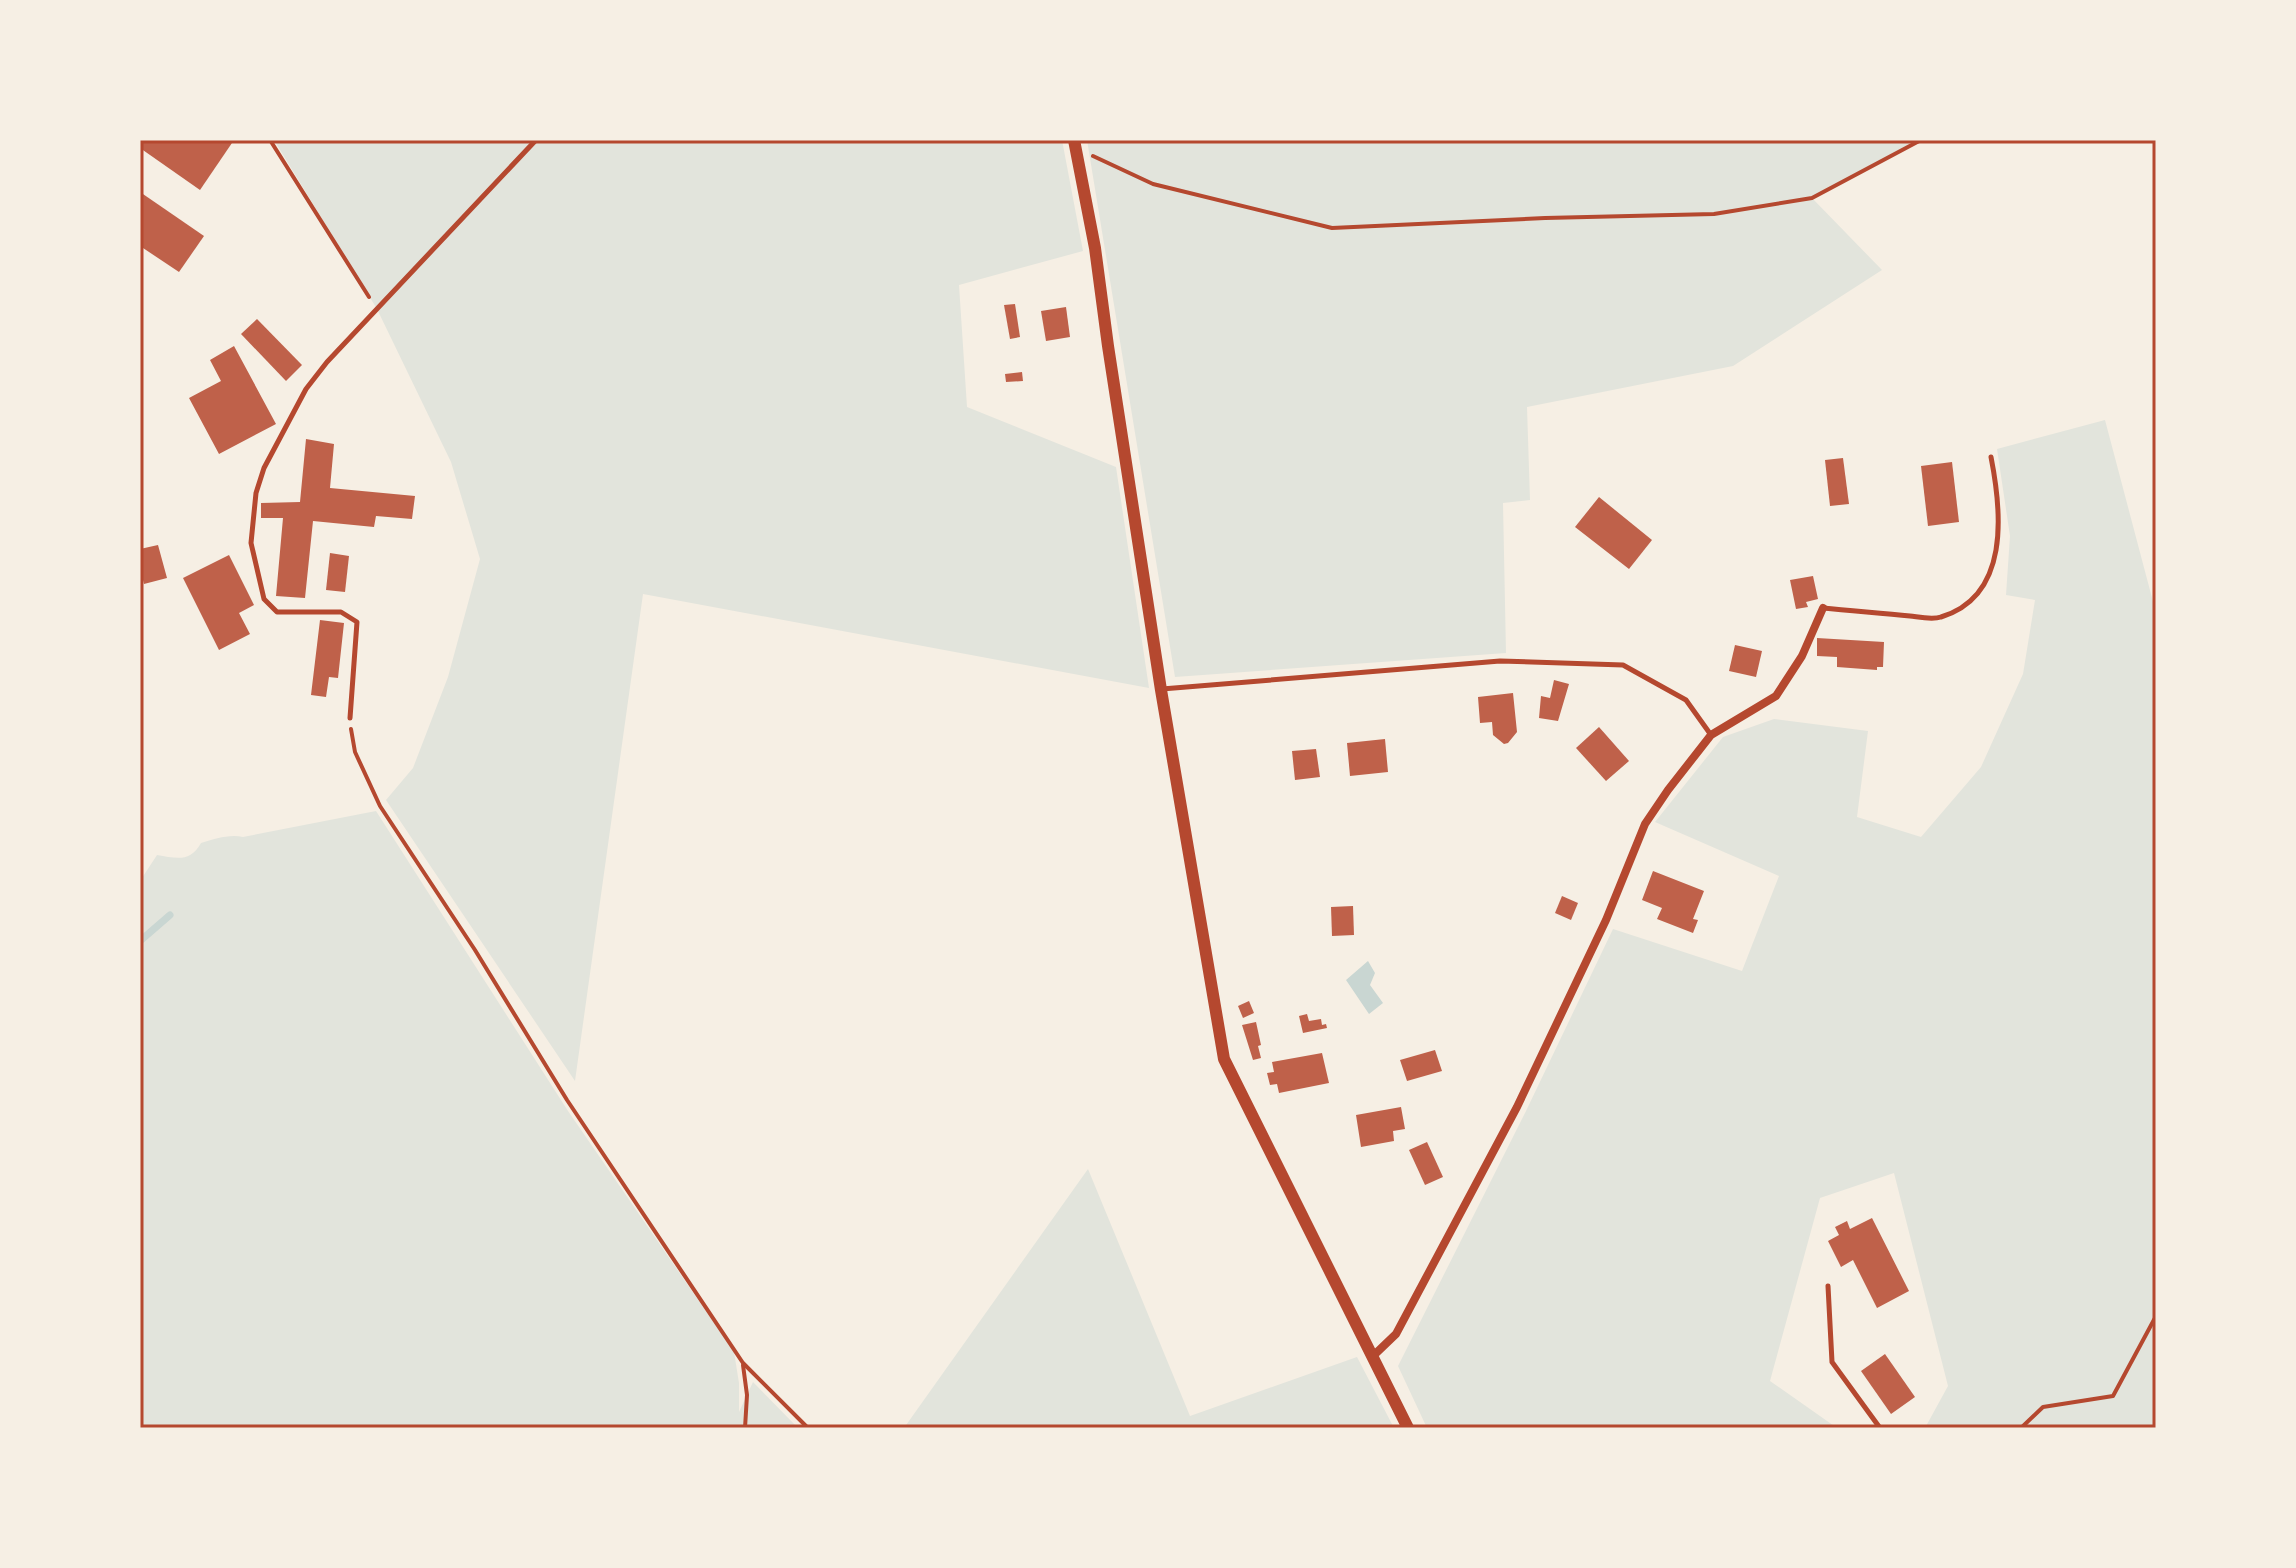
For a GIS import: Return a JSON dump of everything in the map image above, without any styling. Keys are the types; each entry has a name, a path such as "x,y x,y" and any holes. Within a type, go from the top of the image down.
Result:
{"street":[{"path":"1075,144 1095,248 1161,690 1224,1059 1408,1428"},
{"path":"1372,1357 1396,1334 1517,1107 1606,920 1645,824 1711,735 1776,696 1802,656 1823,608"}],"lane":[{"path":"350,718 357,622 341,612 277,612 264,599 251,543 256,493 264,468 306,389 327,362 536,140"},
{"path":"1823,608 1939,618 1968,603 1982,589 1991,571 1998,531 1998,491 1991,457"},
{"path":"1161,690 1500,661 1623,665 1686,700 1711,735"},
{"path":"1828,1286 1832,1362 1880,1428"}],"path":[{"path":"270,140 377,309"},
{"path":"1075,144 1153,184 1332,228 1714,214 1812,198 1921,140"},
{"path":"350,718 355,752 380,806 475,950 567,1100 743,1363 808,1428"},
{"path":"2021,1428 2043,1407 2113,1396 2156,1316"},
{"path":"743,1363 747,1395 745,1428"}],"shaded area":[{"path":"274,140 1062,140 1083,251 959,285 967,407 1116,467 1149,688 643,594 575,1081 386,800 413,768 448,677 480,559 451,462 377,309"},
{"path":"1087,140 1921,140 1812,198 1882,270 1733,366 1527,407 1530,500 1503,503 1506,653 1175,677"},
{"path":"2105,420 2156,613 2156,1428 1925,1428 1948,1386 1894,1173 1820,1198 1770,1381 1837,1428 1427,1428 1398,1366 1613,929 1742,971 1779,876 1655,822 1723,737 1774,719 1868,731 1857,817 1921,837 1981,767 2023,674 2035,600 2006,595 2010,536 1997,449"},
{"path":"376,811 568,1111 734,1352 739,1383 739,1412 753,1382 798,1428 140,1428 140,881 157,855 182,858 192,854 201,843 217,839 243,837"},
{"path":"1368,961 1375,973 1370,985 1383,1003 1369,1014 1346,980"},
{"path":"1088,1169 1190,1416 1357,1357 1394,1428 904,1428"}],"building":[{"path":"140,140 234,140 200,190 140,148"},
{"path":"140,192 204,236 179,272 140,246"},
{"path":"1015,304 1020,337 1010,339 1004,305"},
{"path":"1066,307 1070,337 1046,341 1041,311"},
{"path":"257,319 302,365 286,381 241,334"},
{"path":"234,346 276,424 219,454 189,398 221,381 210,360"},
{"path":"1022,372 1023,381 1006,382 1005,374"},
{"path":"306,439 334,444 330,488 415,496 412,519 376,516 374,527 313,521 305,598 276,596 283,518 261,518 261,503 300,502"},
{"path":"1843,458 1849,504 1830,506 1825,460"},
{"path":"1952,462 1959,522 1928,526 1921,466"},
{"path":"1599,497 1652,540 1629,569 1575,527"},
{"path":"158,545 167,578 144,584 140,549"},
{"path":"330,553 349,556 345,592 326,590"},
{"path":"229,555 254,605 239,613 250,634 219,650 183,578"},
{"path":"1813,576 1818,599 1806,602 1808,607 1796,609 1790,580"},
{"path":"320,620 344,623 338,678 329,677 326,697 311,695"},
{"path":"1817,638 1884,642 1883,667 1877,667 1877,670 1837,667 1837,657 1817,656"},
{"path":"1735,645 1762,651 1756,677 1729,671"},
{"path":"1554,680 1569,684 1558,721 1539,718 1541,696 1550,698"},
{"path":"1513,693 1517,732 1504,744 1493,735 1492,722 1480,723 1478,697"},
{"path":"1599,727 1629,761 1606,781 1576,748"},
{"path":"1385,739 1388,772 1350,776 1347,743"},
{"path":"1316,749 1320,777 1295,780 1292,751"},
{"path":"1653,871 1704,891 1693,919 1698,920 1693,933 1657,919 1662,908 1642,900"},
{"path":"1562,896 1578,903 1571,920 1555,913"},
{"path":"1353,906 1354,935 1332,936 1331,907"},
{"path":"1249,1001 1254,1013 1243,1018 1238,1006"},
{"path":"1307,1014 1309,1021 1321,1019 1322,1025 1326,1024 1327,1028 1303,1033 1299,1016"},
{"path":"1256,1022 1261,1058 1253,1060 1242,1025"},
{"path":"1435,1050 1442,1071 1407,1081 1400,1060"},
{"path":"1322,1053 1329,1083 1279,1093 1277,1084 1270,1085 1267,1073 1274,1072 1272,1062"},
{"path":"1401,1107 1405,1129 1393,1131 1394,1141 1361,1147 1356,1115"},
{"path":"1427,1142 1443,1177 1425,1185 1409,1150"},
{"path":"1872,1218 1909,1291 1877,1308 1853,1260 1841,1267 1828,1241 1839,1235 1835,1227 1847,1221 1850,1229"},
{"path":"1885,1354 1915,1397 1891,1414 1861,1371"}],"waterway":[{"path":"140,941 170,915"}]}
